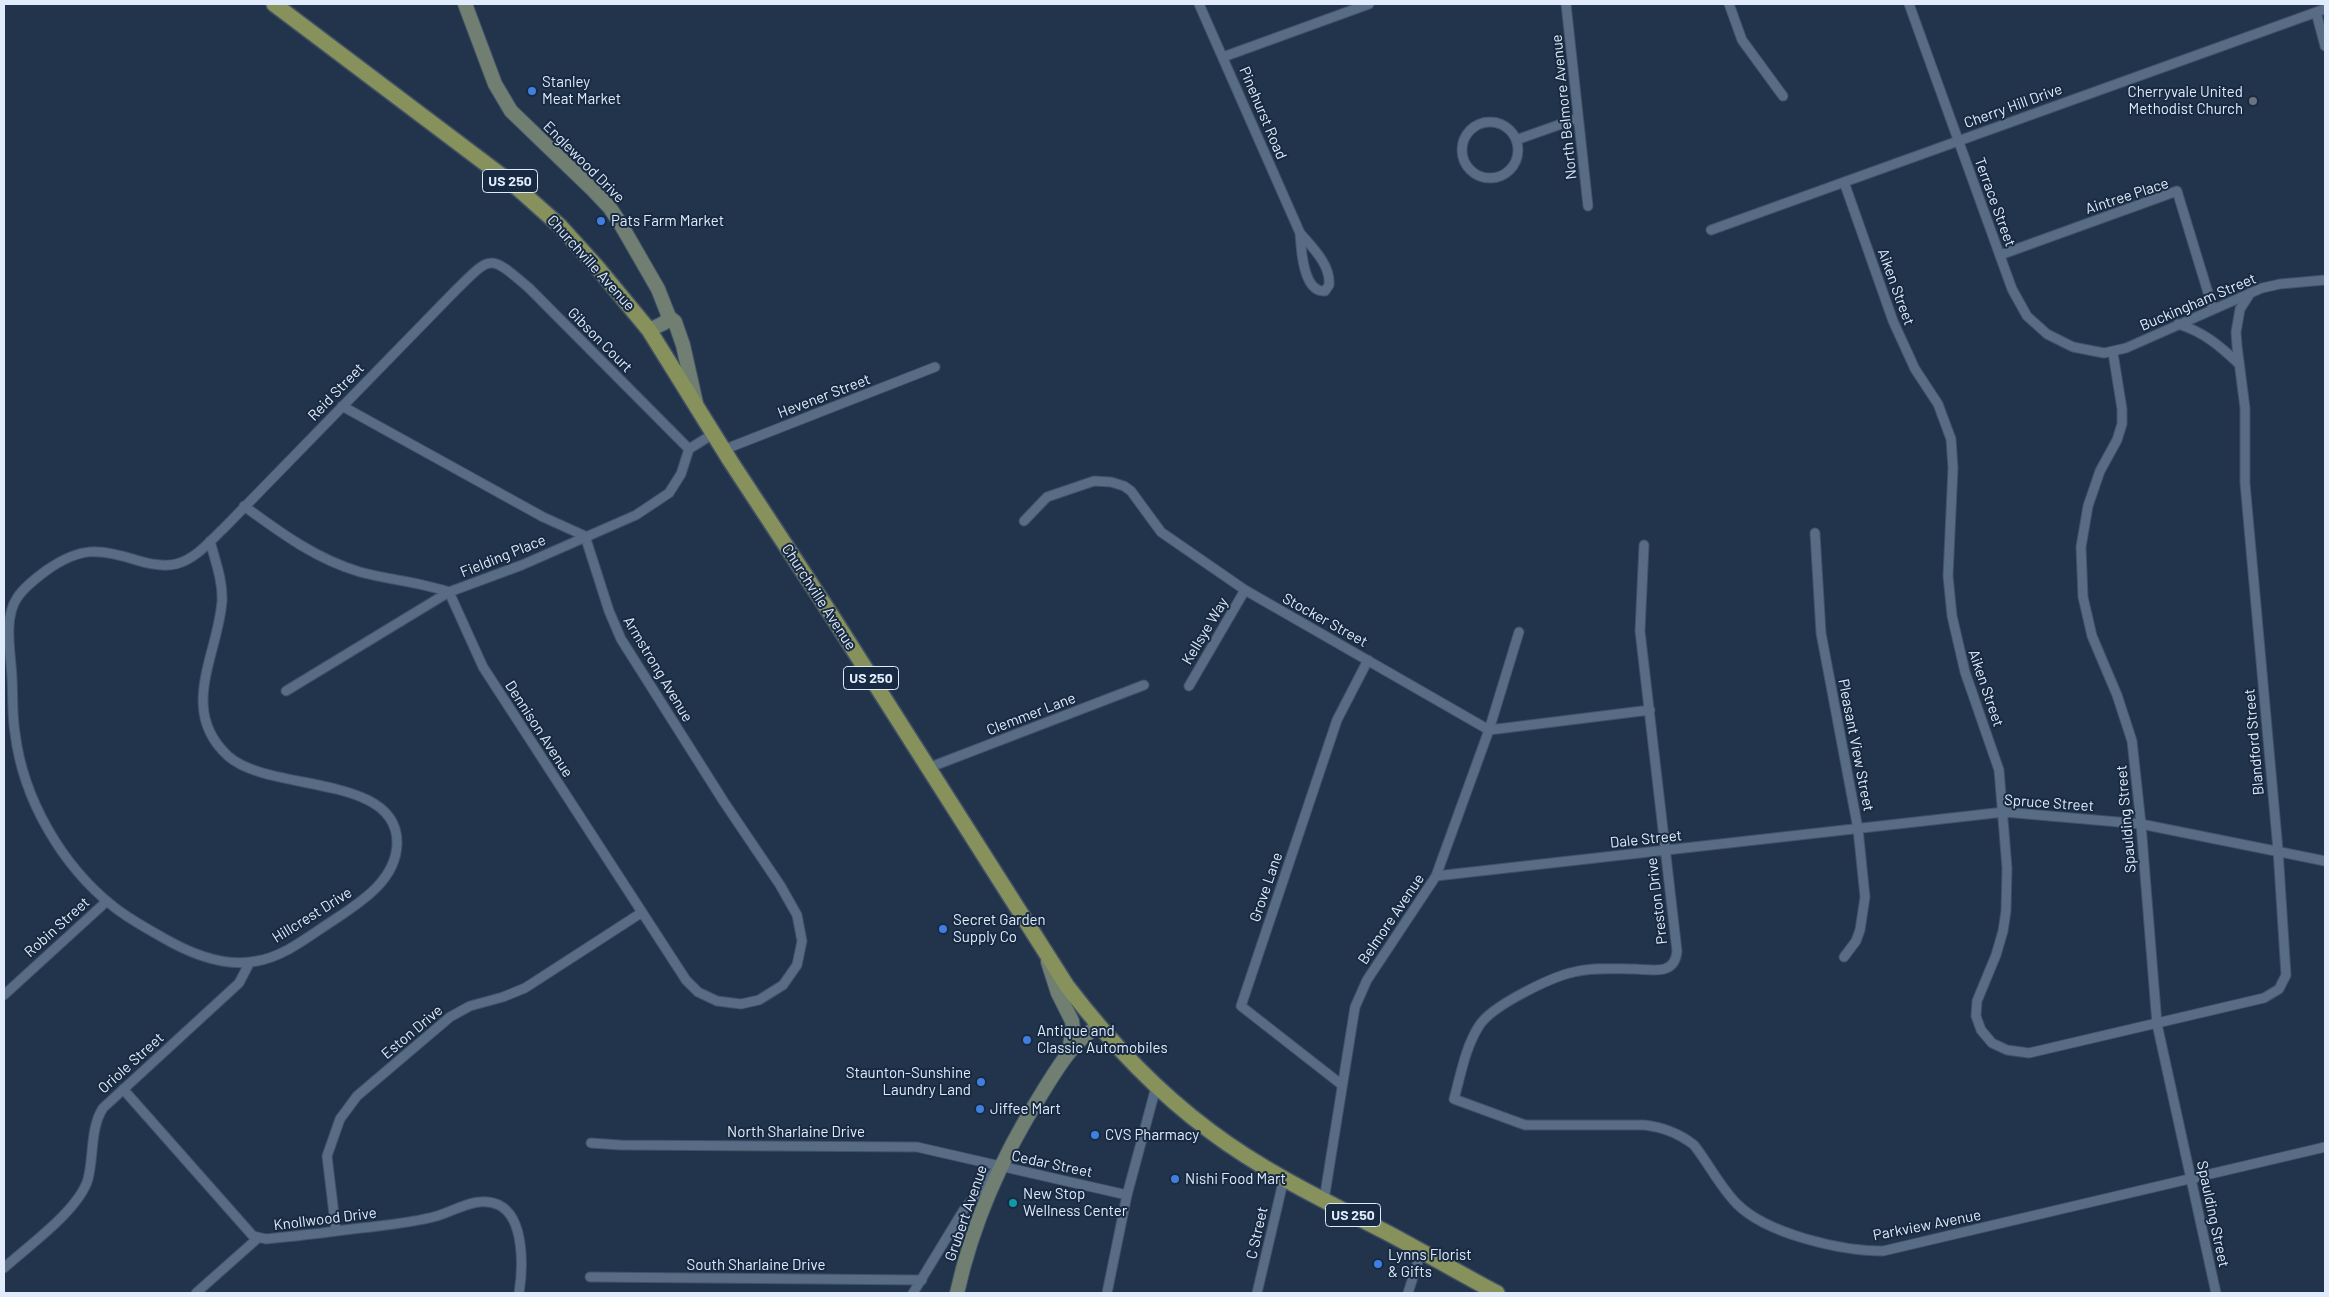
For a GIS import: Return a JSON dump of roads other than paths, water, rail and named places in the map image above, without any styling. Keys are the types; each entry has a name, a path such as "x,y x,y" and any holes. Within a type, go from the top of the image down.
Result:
{"main road":[{"name":"Churchville Avenue","path":"274,4 514,185 560,226 649,330 723,450 1067,986 1098,1026 1156,1087 1212,1133 1284,1178 1496,1293"}],"street":[{"name":"Englewood Drive","path":"465,4 495,84 505,104 526,128 610,208 658,289 669,317 675,322 683,345 697,406"},
{"name":"Pinehurst Road","path":"1199,4 1300,233 1319,256 1328,275 1329,286 1325,291 1318,290 1311,284 1302,265 1300,233"},
{"path":"1223,57 1369,4"},
{"name":"North Belmore Avenue","path":"1566,4 1588,206"},
{"path":"1729,4 1742,40 1783,96"},
{"name":"Terrace Street","path":"1909,4 2016,298 2038,327 2052,338 2079,349 2096,353 2113,353"},
{"path":"2321,10 2325,46"},
{"name":"Cherry Hill Drive","path":"1711,230 2321,10"},
{"path":"1516,140 1578,118"},
{"path":"1494,122 1502,125 1512,133 1516,140 1518,152 1514,163 1507,172 1500,176 1488,178 1477,175 1464,161 1462,149 1465,136 1481,123 1494,122"},
{"name":"Aiken Street","path":"1844,182 1893,321 1914,369 1938,404 1949,434 1954,468 1948,570 1952,616 1965,672 1996,758 2004,812 2007,868 2006,915 1999,947 1976,1003 1976,1020 1983,1034 2003,1048 2029,1053 2157,1024"},
{"name":"Aintree Place","path":"2000,254 2177,191 2213,309"},
{"name":"Gibson Court","path":"485,264 494,262 507,269 529,288 689,449"},
{"name":"Reid Street","path":"210,541 485,264"},
{"name":"Buckingham Street","path":"2113,353 2251,292 2280,284 2325,280"},
{"name":"Blandford Street","path":"2157,1024 2264,998 2273,994 2282,984 2287,967 2246,492 2245,408 2239,364 2237,320 2240,309 2251,292"},
{"path":"649,330 664,323 669,317"},
{"path":"2178,324 2197,330 2209,337 2239,364"},
{"name":"Spaulding Street","path":"2113,353 2122,409 2122,424 2117,440 2100,471 2088,506 2082,533 2081,570 2083,597 2092,636 2129,729 2141,824 2157,1024 2216,1293"},
{"name":"Hevener Street","path":"723,450 935,368"},
{"path":"342,406 542,517 585,536"},
{"path":"689,449 713,434"},
{"name":"Fielding Place","path":"286,692 449,592 522,565 636,515 661,499 678,479 689,449"},
{"name":"Stocker Street","path":"1024,521 1047,497 1094,481 1118,483 1132,491 1161,532 1245,590 1488,730"},
{"path":"244,506 292,541 335,563 369,574 431,586 449,592"},
{"name":"Pleasant View Street","path":"1815,533 1822,639 1858,829 1865,897 1858,936 1844,958"},
{"name":"Armstrong Avenue","path":"585,536 609,611 621,639 724,802 780,885 797,915 802,941 799,958 791,976 775,992"},
{"name":"Hillcrest Drive","path":"210,541 222,597 203,691 206,719 214,739 228,756 249,769 354,794 373,801 390,818 396,836 396,853 392,865 372,893 293,947 266,959 250,962 216,959 185,949 132,920 106,901 67,857 39,812 28,784 17,745 13,697 11,613 19,595 42,574 71,555 90,551 111,552 148,564 177,564 194,556 210,541"},
{"name":"Preston Drive","path":"1454,1099 1465,1056 1472,1038 1483,1021 1496,1009 1535,988 1575,971 1664,970 1675,962 1677,951 1640,630 1644,545"},
{"name":"Kellsye Way","path":"1189,686 1245,590"},
{"name":"Dennison Avenue","path":"449,592 483,667 640,913 686,980 701,994 717,1001 741,1004 759,1000 775,992"},
{"name":"Belmore Avenue","path":"1324,1200 1352,1018 1362,990 1436,876 1488,730 1519,632"},
{"name":"Grove Lane","path":"1342,1084 1241,1006 1337,720 1368,660"},
{"name":"Clemmer Lane","path":"928,768 1144,685"},
{"path":"4,705 13,697"},
{"path":"1488,730 1650,710"},
{"name":"Spruce Street","path":"1858,829 2004,812 2141,824 2325,860"},
{"name":"Dale Street","path":"1436,876 1858,829"},
{"name":"Robin Street","path":"4,995 106,901"},
{"name":"Eston Drive","path":"336,1231 327,1156 340,1119 357,1096 450,1017 470,1006 503,997 525,988 640,913"},
{"path":"1044,950 1058,992 1072,1021 1073,1029 1069,1050"},
{"name":"Oriole Street","path":"4,1268 78,1198 88,1178 98,1116 106,1104 239,983 250,962"},
{"name":"Grubert Avenue","path":"961,1292 981,1211 999,1167 1034,1104 1069,1050 1098,1026"},
{"path":"1107,1293 1127,1195 1156,1087"},
{"name":"Knollwood Drive","path":"123,1089 248,1231 258,1238 266,1240 413,1222 473,1203 492,1203 507,1211 515,1223 521,1265 519,1293"},
{"name":"Parkview Avenue","path":"1454,1099 1526,1125 1644,1125 1663,1128 1694,1145 1736,1203 1763,1223 1802,1237 1871,1251 1883,1251 2325,1148"},
{"name":"North Sharlaine Drive","path":"591,1142 630,1145 901,1146 927,1149 999,1167"},
{"path":"914,1293 967,1205 999,1167"},
{"name":"Cedar Street","path":"999,1167 1127,1195"},
{"name":"C Street","path":"1257,1293 1284,1178"},
{"path":"196,1293 258,1238"},
{"path":"1408,1293 1421,1252"},
{"name":"South Sharlaine Drive","path":"590,1278 922,1280"}],"place":[{"name":"Stanley Meat Market","path":"532,91"},
{"name":"Cherryvale United Methodist Church","path":"2253,101"},
{"name":"Pats Farm Market","path":"601,221"},
{"name":"Secret Garden Supply Co","path":"943,929"},
{"name":"Antique and Classic Automobiles","path":"1027,1040"},
{"name":"Staunton-Sunshine Laundry Land","path":"981,1082"},
{"name":"Jiffee Mart","path":"980,1109"},
{"name":"CVS Pharmacy","path":"1095,1135"},
{"name":"Nishi Food Mart","path":"1175,1179"},
{"name":"New Stop Wellness Center","path":"1013,1203"},
{"name":"Lynns Florist & Gifts","path":"1378,1264"}]}
